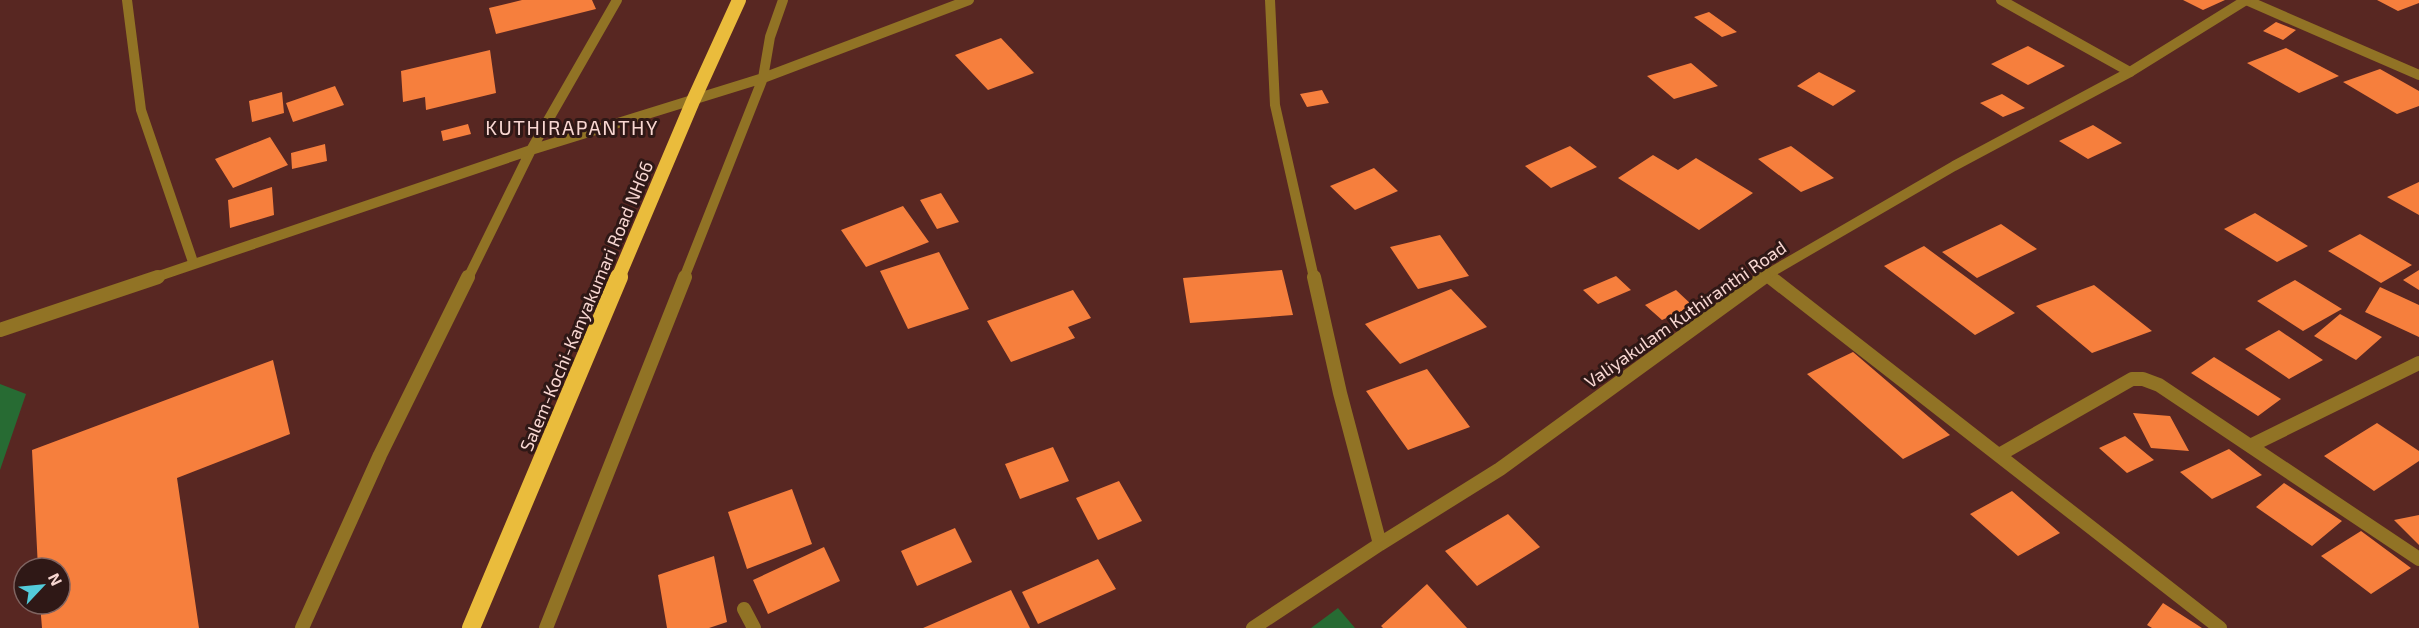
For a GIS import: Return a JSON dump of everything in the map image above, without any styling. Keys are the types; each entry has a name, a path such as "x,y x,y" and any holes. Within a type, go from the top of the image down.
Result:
{"highway":[{"name":"Salem-Kochi-Kanyakumari Road NH66","path":"471,628 693,101 739,0"}],"street":[{"path":"128,0 141,110 193,262"},
{"path":"302,628 380,455 531,150 617,0"},
{"path":"546,628 763,78 770,37 783,0"},
{"path":"0,330 193,262 531,150 763,78 969,0"},
{"path":"1270,0 1275,105 1340,393 1380,544"},
{"path":"2001,0 2130,72"},
{"path":"2246,0 2419,75"},
{"name":"Valiyakulam Kuthiranthi Road","path":"1253,628 1380,544 1500,470 1767,274 1954,166 2130,72 2246,0"},
{"path":"1767,274 2220,628"},
{"path":"2250,446 2419,363"},
{"path":"1999,455 2132,379 2143,379 2159,385 2419,559"},
{"path":"744,609 754,628"}],"green space":[{"path":"0,384 26,394 0,470"},
{"path":"1338,608 1355,628 1311,628"}],"building":[{"path":"522,0 592,0 596,9 496,34 489,8"},
{"path":"2183,0 2225,0 2203,10"},
{"path":"2377,0 2419,0 2419,3 2398,11"},
{"path":"1709,12 1737,32 1722,37 1694,17"},
{"path":"2276,22 2296,30 2283,40 2263,31"},
{"path":"1001,38 1034,73 988,90 955,55"},
{"path":"2028,46 2065,66 2028,85 1991,64"},
{"path":"2286,48 2339,76 2299,93 2247,63"},
{"path":"490,50 496,93 426,110 425,97 403,102 401,71"},
{"path":"1691,63 1718,86 1674,99 1647,76"},
{"path":"2380,69 2419,91 2419,106 2397,114 2343,82"},
{"path":"1819,72 1856,91 1833,106 1797,86"},
{"path":"335,86 344,105 293,122 286,103"},
{"path":"1322,90 1329,103 1307,107 1300,94"},
{"path":"282,92 284,113 252,122 249,101"},
{"path":"2002,94 2025,108 2003,117 1980,103"},
{"path":"468,124 471,134 443,141 441,131"},
{"path":"2093,125 2122,143 2088,159 2059,141"},
{"path":"270,137 288,165 233,188 215,159"},
{"path":"325,144 327,161 292,169 291,153"},
{"path":"1570,146 1597,167 1551,188 1525,166"},
{"path":"1791,146 1834,178 1801,192 1758,159"},
{"path":"1653,155 1678,170 1696,158 1753,193 1699,230 1618,178"},
{"path":"1374,168 1398,191 1355,210 1330,186"},
{"path":"2419,182 2419,215 2387,197"},
{"path":"272,187 274,215 230,228 228,200"},
{"path":"941,193 959,222 937,229 920,200"},
{"path":"903,206 929,242 866,267 841,230"},
{"path":"2255,213 2308,246 2277,262 2224,229"},
{"path":"2001,224 2037,249 1977,278 1942,252"},
{"path":"2360,234 2412,265 2381,283 2328,251"},
{"path":"1440,235 1469,276 1418,289 1390,247"},
{"path":"1924,246 2015,313 1975,335 1884,266"},
{"path":"939,252 969,309 908,329 880,271"},
{"path":"1282,270 1293,315 1190,323 1183,278"},
{"path":"2419,270 2419,290 2403,280"},
{"path":"1616,276 1631,290 1598,304 1583,290"},
{"path":"2295,280 2342,309 2303,331 2257,301"},
{"path":"2094,285 2152,331 2092,353 2036,306"},
{"path":"2380,287 2419,305 2419,337 2365,312"},
{"path":"1451,289 1487,327 1400,364 1365,324"},
{"path":"1073,290 1091,318 1068,327 1075,338 1011,362 987,321"},
{"path":"1676,290 1693,306 1662,320 1645,305"},
{"path":"2340,314 2382,337 2356,360 2314,336"},
{"path":"2279,330 2323,360 2289,379 2245,349"},
{"path":"1853,352 1950,435 1903,459 1807,374"},
{"path":"2214,357 2281,399 2258,416 2191,373"},
{"path":"273,360 290,434 177,478 199,628 42,628 41,616 72,616 72,556 37,556 32,450"},
{"path":"1427,369 1470,427 1408,450 1366,391"},
{"path":"2133,413 2170,416 2189,451 2151,448"},
{"path":"2377,423 2419,451 2419,461 2374,491 2324,456"},
{"path":"2125,436 2154,460 2127,473 2099,448"},
{"path":"1053,447 1069,481 1020,499 1005,464"},
{"path":"2229,449 2262,475 2212,499 2180,472"},
{"path":"1119,481 1142,521 1098,540 1076,498"},
{"path":"2284,483 2342,521 2312,546 2256,507"},
{"path":"792,489 812,544 747,569 728,512"},
{"path":"2012,491 2060,533 2018,556 1970,514"},
{"path":"1508,514 1540,547 1477,586 1445,551"},
{"path":"2419,515 2419,545 2394,520"},
{"path":"955,528 972,562 917,586 901,551"},
{"path":"2361,531 2411,568 2371,594 2321,556"},
{"path":"824,547 840,581 768,614 753,580"},
{"path":"714,556 727,622 709,628 667,628 658,575"},
{"path":"1098,559 1116,589 1038,624 1022,592"},
{"path":"1427,584 1467,628 1383,628 1381,626"},
{"path":"1011,590 1030,628 923,628"},
{"path":"2163,603 2202,628 2152,628 2147,625"}],"district":[{"name":"KUTHIRAPANTHY","path":"572,127"}]}
